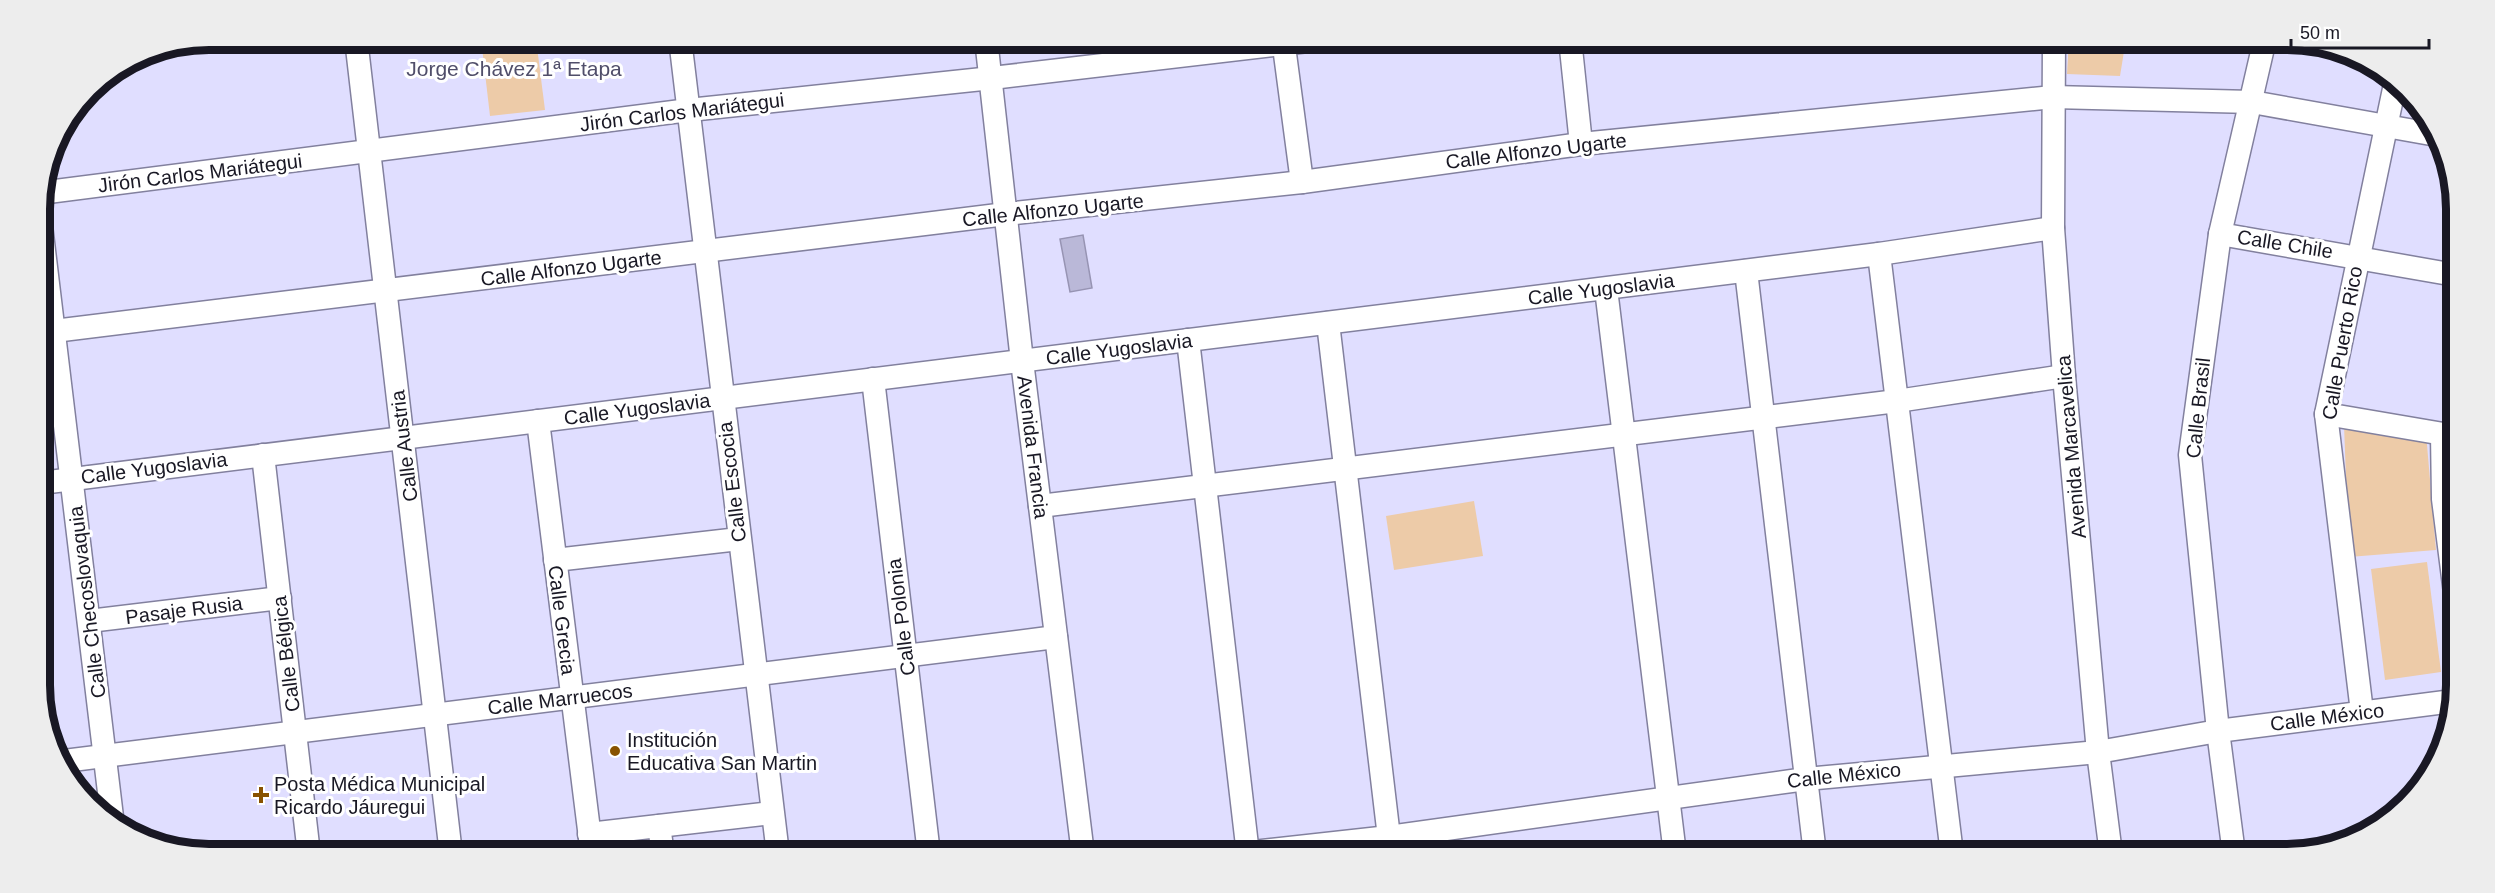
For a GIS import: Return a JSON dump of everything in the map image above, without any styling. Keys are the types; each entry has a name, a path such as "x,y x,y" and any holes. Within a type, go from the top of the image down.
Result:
{"street":[{"name":"Calle Austria","path":"357,50 450,844"},
{"name":"Calle Escocia","path":"681,50 776,844"},
{"name":"Avenida Francia","path":"988,50 1022,361 1082,844"},
{"name":"Jirón Carlos Mariátegui","path":"51,192 689,110 992,78 1218,50"},
{"path":"1284,50 1302,182"},
{"path":"1571,50 1581,144"},
{"name":"Avenida Marcavelica","path":"2054,50 2054,228 2064,376 2098,752 2110,843"},
{"name":"Calle Brasil","path":"2233,843 2218,731 2190,455 2220,234 2263,50"},
{"name":"Calle Puerto Rico","path":"2362,712 2326,414 2357,256 2393,91"},
{"name":"Calle Alfonzo Ugarte","path":"54,331 1006,214 1302,182 1581,144 2053,97 2252,102 2426,133"},
{"name":"Calle Yugoslavia","path":"49,482 1606,289 1880,254 2054,228"},
{"name":"Calle Chile","path":"2220,234 2446,273"},
{"path":"1880,254 1951,843"},
{"path":"1746,271 1814,843"},
{"path":"1606,289 1674,843"},
{"name":"Calle Checoslovaquia","path":"50,297 111,810"},
{"path":"1328,323 1390,843"},
{"path":"1188,340 1243,844"},
{"path":"1040,507 1897,401 2064,376"},
{"name":"Calle Polonia","path":"873,379 928,844"},
{"path":"2326,414 2446,434"},
{"name":"Calle Grecia","path":"538,421 590,844"},
{"name":"Calle Bélgica","path":"263,455 308,844"},
{"path":"2446,467 2443,499 2446,523"},
{"path":"555,560 739,539"},
{"name":"Pasaje Rusia","path":"89,621 280,598"},
{"name":"Calle Marruecos","path":"69,760 1056,637"},
{"name":"Calle México","path":"1399,843 1668,798 1806,779 2098,752 2218,731 2444,701"},
{"path":"591,844 659,826 772,813"},
{"path":"659,826 662,844"}],"shaded area":[{"path":"482,50 537,50 545,110 490,116"},
{"path":"2068,50 2124,50 2120,76 2067,74"},
{"path":"2344,425 2426,433 2436,550 2349,557"},
{"path":"1474,501 1483,556 1394,570 1386,516"},
{"path":"2427,562 2441,672 2385,680 2371,569"},
{"path":"657,837 658,844 599,844"}],"building":[{"path":"1083,235 1092,288 1070,292 1060,239"}],"place":[{"name":"Institución Educativa San Martin","path":"615,751"},
{"name":"Posta Médica Municipal Ricardo Jáuregui","path":"261,795"}],"district":[{"name":"Jorge Chávez 1ª Etapa","path":"514,69"}]}
